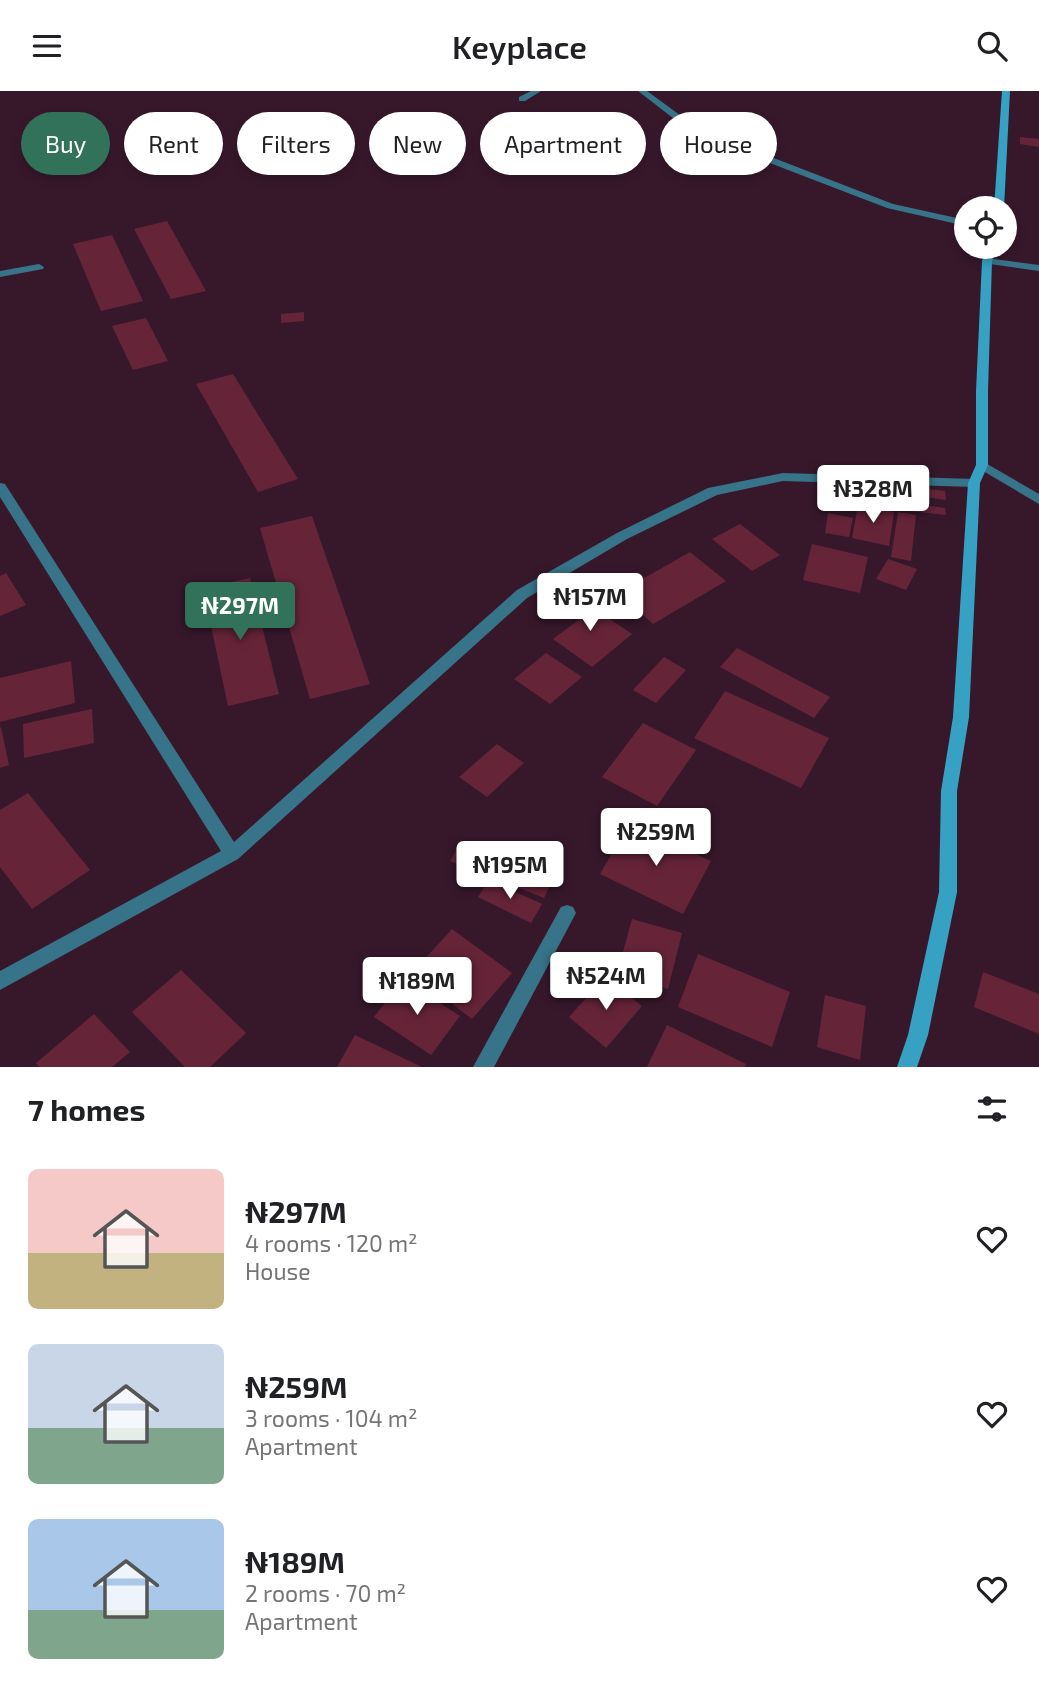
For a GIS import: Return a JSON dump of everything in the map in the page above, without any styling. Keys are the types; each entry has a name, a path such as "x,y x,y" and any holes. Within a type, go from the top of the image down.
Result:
{"street":[{"path":"522,99 537,91"},
{"path":"642,91 685,123 721,141 890,206 954,220"},
{"path":"1000,196 1006,91"},
{"path":"907,1067 918,1035 948,892 949,791 961,717 974,483 982,465 982,391 990,259"},
{"path":"1008,259 1039,268"},
{"path":"0,274 39,267"},
{"path":"982,465 1039,500"},
{"path":"0,981 232,854 522,594 622,536 713,491 783,477 974,483"},
{"path":"0,487 232,854"},
{"path":"483,1067 567,913"}],"building":[{"path":"1020,137 1039,139 1039,147 1020,144"},
{"path":"167,221 206,291 171,299 134,229"},
{"path":"112,235 143,301 101,311 73,244"},
{"path":"304,312 304,321 281,323 281,314"},
{"path":"146,318 168,361 133,370 112,326"},
{"path":"233,374 298,479 258,492 196,384"},
{"path":"911,487 945,491 946,500 911,495"},
{"path":"908,503 945,508 946,515 909,511"},
{"path":"858,505 894,512 889,546 852,538"},
{"path":"898,512 916,515 911,561 891,557"},
{"path":"828,513 853,518 849,537 825,533"},
{"path":"312,516 370,684 310,699 260,528"},
{"path":"740,524 780,555 752,571 712,539"},
{"path":"812,544 868,557 860,593 803,580"},
{"path":"690,552 726,581 653,624 618,593"},
{"path":"888,559 917,569 906,590 876,579"},
{"path":"6,573 26,605 0,616 0,576"},
{"path":"250,578 279,694 228,706 203,588"},
{"path":"573,594 632,634 592,667 553,639 580,619 559,605"},
{"path":"737,648 830,697 814,718 720,667"},
{"path":"546,653 582,677 550,704 514,679"},
{"path":"664,657 686,670 656,703 633,690"},
{"path":"71,661 75,703 0,722 0,678"},
{"path":"725,691 829,738 801,788 694,738"},
{"path":"92,709 94,743 24,758 23,724"},
{"path":"643,723 696,750 657,806 602,777"},
{"path":"0,728 9,765 0,768"},
{"path":"497,744 524,763 487,797 459,777"},
{"path":"28,793 90,870 32,909 0,867 0,810"},
{"path":"629,824 711,861 683,914 600,874"},
{"path":"461,842 554,877 544,898 450,861"},
{"path":"489,880 542,904 531,923 478,897"},
{"path":"632,919 682,933 668,989 617,974"},
{"path":"452,929 512,973 472,1019 412,973"},
{"path":"698,954 790,992 772,1047 678,1007"},
{"path":"181,970 246,1033 210,1067 185,1067 132,1012"},
{"path":"983,972 1039,994 1039,1034 974,1007"},
{"path":"605,977 642,1006 606,1048 569,1017"},
{"path":"403,979 460,1016 431,1055 374,1017"},
{"path":"825,995 866,1006 860,1060 817,1047"},
{"path":"94,1014 130,1052 112,1067 39,1067 36,1063"},
{"path":"667,1025 746,1064 745,1067 647,1067"},
{"path":"355,1035 422,1067 337,1067"}]}
